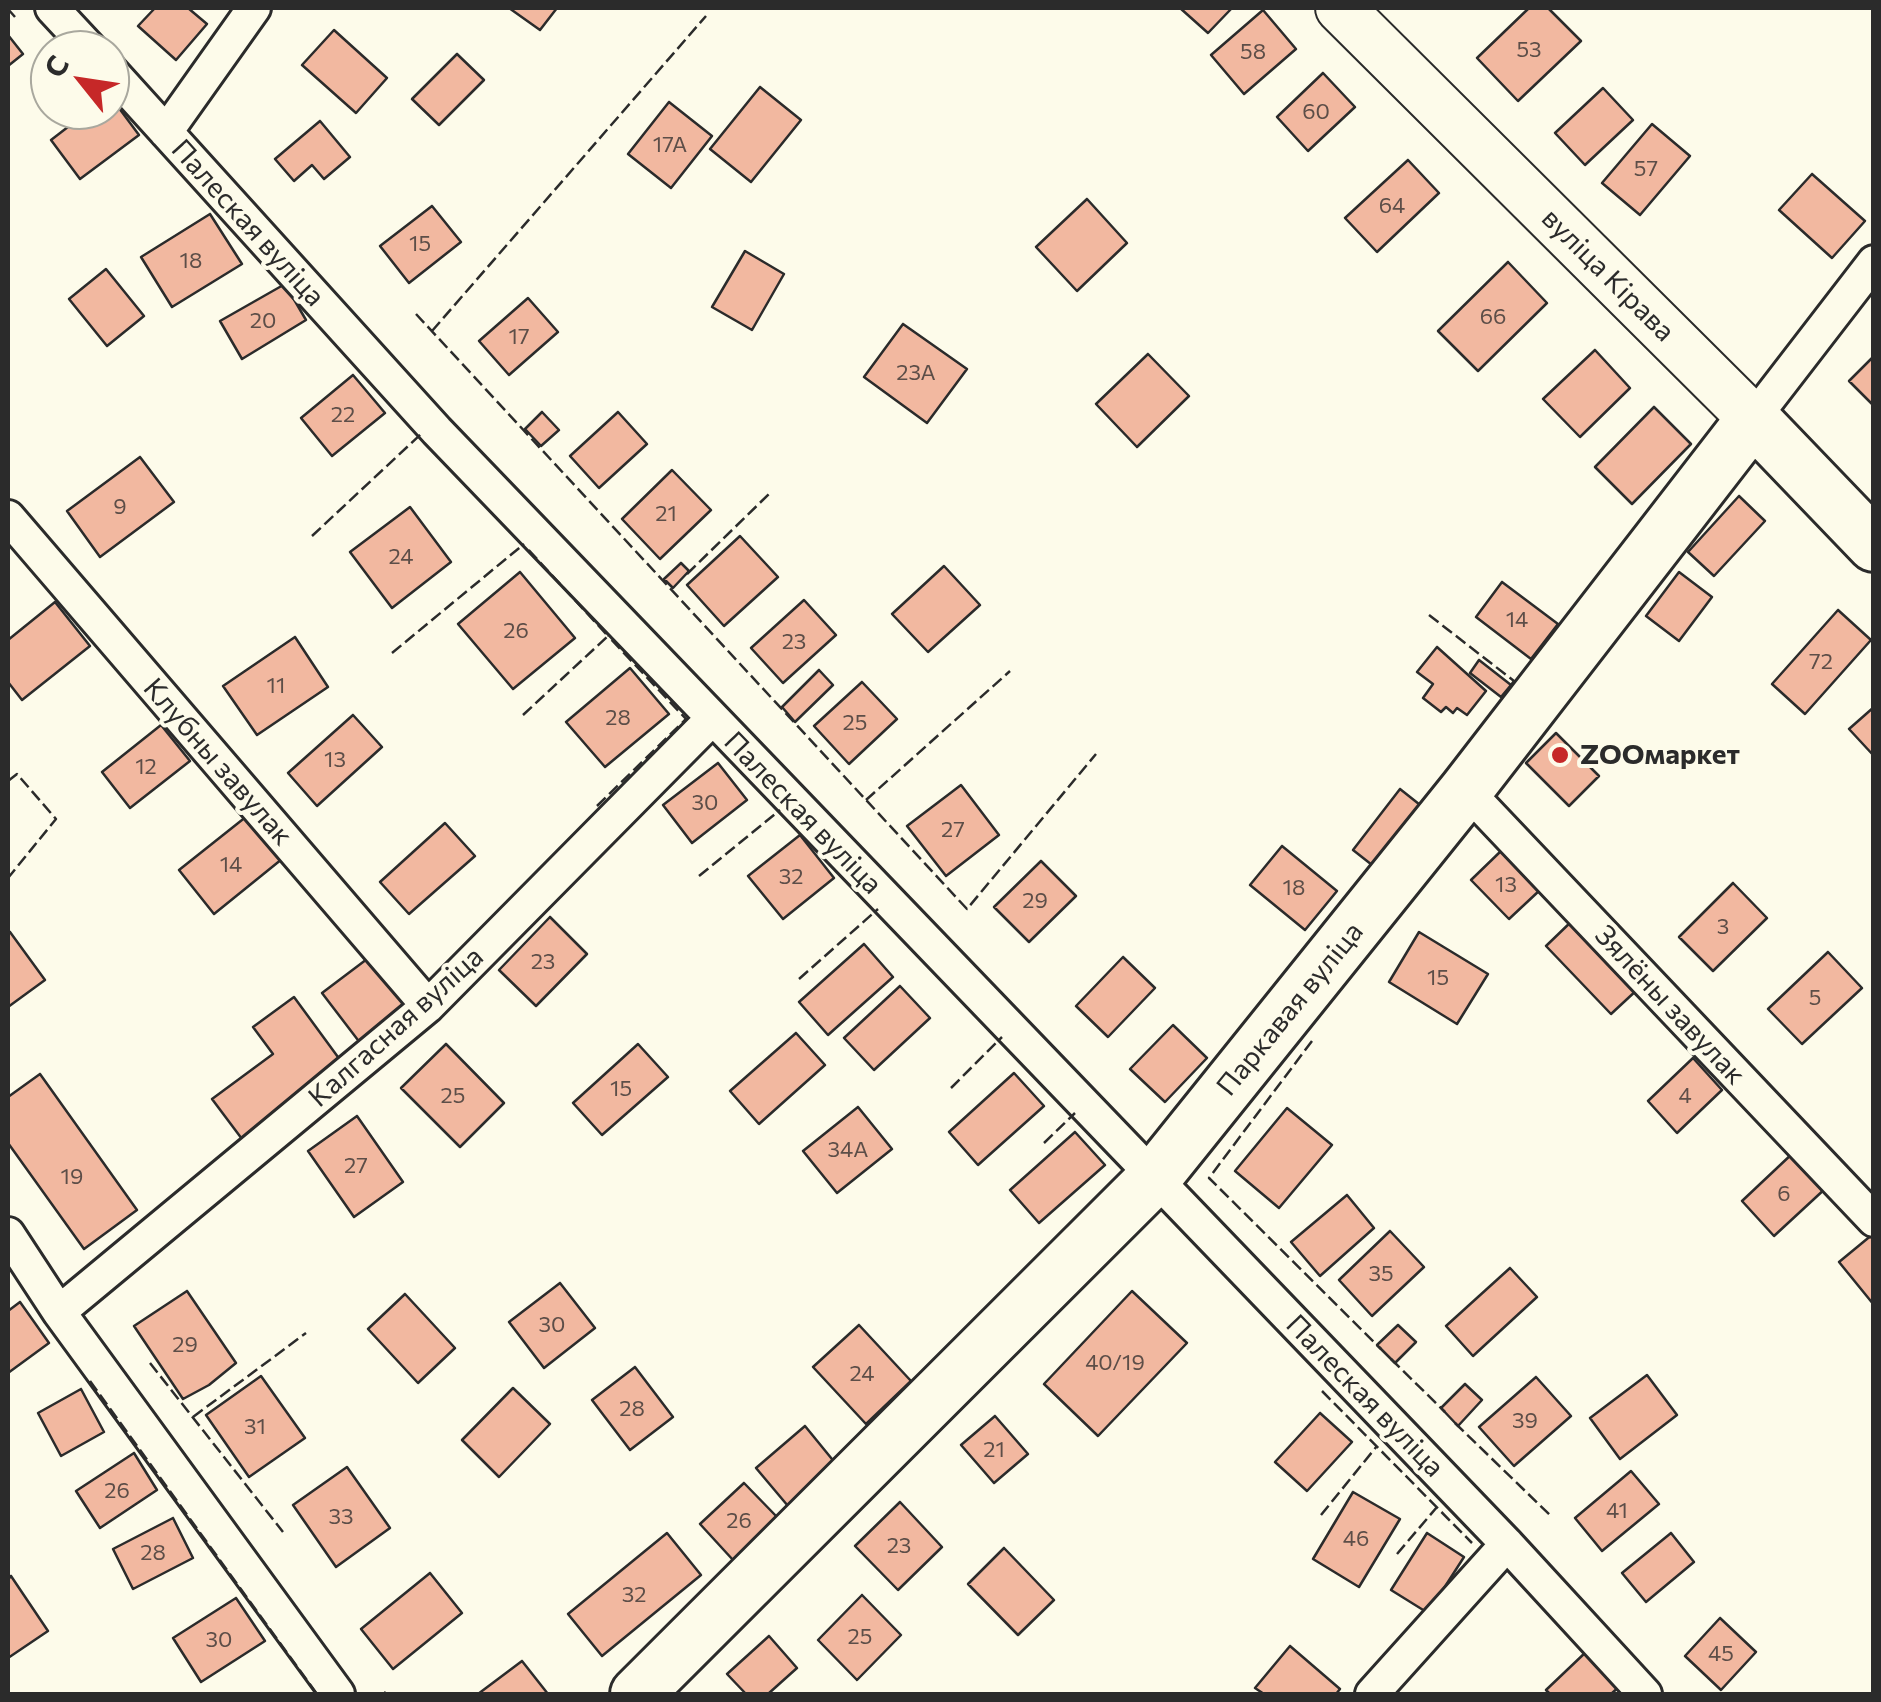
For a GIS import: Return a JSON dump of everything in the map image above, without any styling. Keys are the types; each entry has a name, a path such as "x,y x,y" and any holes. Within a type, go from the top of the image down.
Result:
{"main road":[{"name":"вуліца Кірава","path":"1340,8 1874,545"},
{"name":"Паркавая вуліца","path":"638,1694 1155,1177 1466,790 1752,419"}],"street":[{"path":"52,8 72,30"},
{"path":"166,132 254,8"},
{"name":"Палеская вуліца","path":"130,92 437,431 1507,1544 1645,1694"},
{"name":"Паркавая вуліца","path":"1752,419 1874,262"},
{"name":"Клубны завулак","path":"8,517 428,1006"},
{"name":"Калгасная вуліца","path":"60,1312 428,1006 712,720"},
{"name":"Зялёны завулак","path":"1466,790 1874,1220"},
{"path":"8,1234 60,1312 338,1694"},
{"path":"1372,1694 1507,1544"}],"building":[{"path":"155,8 188,8 207,24 176,60 138,26"},
{"path":"509,8 557,8 540,30"},
{"path":"1180,8 1232,8 1208,33"},
{"path":"1529,8 1548,8 1581,41 1518,101 1477,58"},
{"path":"1263,10 1296,49 1244,94 1211,55"},
{"path":"334,30 387,78 356,113 302,65"},
{"path":"8,35 23,54 8,66"},
{"path":"457,54 484,80 439,125 412,99"},
{"path":"1323,73 1355,107 1308,151 1277,117"},
{"path":"760,87 801,120 751,182 710,149"},
{"path":"1603,88 1633,120 1585,165 1555,133"},
{"path":"669,102 712,136 671,188 628,154"},
{"path":"320,121 350,157 324,179 312,165 294,181 275,159"},
{"path":"130,123 139,135 80,179 51,140 64,130 130,130"},
{"path":"1652,124 1690,156 1640,215 1602,183"},
{"path":"1408,160 1439,193 1377,252 1345,218"},
{"path":"1812,174 1865,221 1832,258 1779,210"},
{"path":"1087,199 1127,243 1077,291 1036,247"},
{"path":"432,206 461,242 409,283 380,246"},
{"path":"210,214 242,264 172,307 141,257"},
{"path":"745,251 784,274 752,330 712,307"},
{"path":"1508,262 1547,303 1478,371 1438,331"},
{"path":"106,269 144,316 107,346 69,299"},
{"path":"285,284 306,320 242,359 220,321"},
{"path":"528,298 558,332 509,375 479,341"},
{"path":"903,324 967,369 927,423 864,377"},
{"path":"1595,350 1630,388 1580,437 1543,399"},
{"path":"1148,354 1189,396 1137,447 1096,404"},
{"path":"1874,356 1874,406 1849,381"},
{"path":"353,375 385,413 332,456 301,418"},
{"path":"1654,407 1691,444 1632,504 1595,467"},
{"path":"542,412 559,430 541,446 525,429"},
{"path":"618,412 647,444 599,488 570,456"},
{"path":"140,457 174,502 100,557 67,511"},
{"path":"672,470 711,510 660,559 622,519"},
{"path":"1739,496 1765,521 1714,576 1688,552"},
{"path":"410,507 451,562 392,608 350,552"},
{"path":"740,536 778,577 724,626 687,585"},
{"path":"681,563 689,571 673,588 664,579"},
{"path":"944,566 980,605 928,652 892,614"},
{"path":"520,572 575,638 513,689 458,624"},
{"path":"1679,572 1712,597 1679,641 1646,616"},
{"path":"1502,582 1558,624 1531,659 1476,617"},
{"path":"804,600 836,635 783,683 751,648"},
{"path":"55,602 90,646 22,700 8,682 8,640"},
{"path":"1838,610 1871,640 1805,714 1772,684"},
{"path":"295,637 328,687 257,735 223,686"},
{"path":"1437,647 1486,691 1467,715 1457,708 1453,713 1446,707 1441,712 1423,698 1433,684 1417,672"},
{"path":"1479,660 1511,685 1501,697 1470,673"},
{"path":"630,668 669,714 605,767 566,722"},
{"path":"819,670 833,685 795,722 782,707"},
{"path":"862,682 897,719 849,764 814,726"},
{"path":"1874,707 1874,756 1849,729"},
{"path":"353,715 382,747 317,806 288,773"},
{"path":"161,725 190,761 130,808 102,772"},
{"path":"1556,733 1599,776 1569,806 1526,763"},
{"path":"718,763 747,800 692,843 663,805"},
{"path":"961,785 999,835 946,876 907,826"},
{"path":"1400,789 1429,812 1381,872 1353,850"},
{"path":"247,816 282,859 214,914 179,870"},
{"path":"445,823 475,856 409,914 380,882"},
{"path":"800,835 834,878 783,919 748,876"},
{"path":"1282,846 1337,891 1305,930 1250,885"},
{"path":"1502,850 1540,890 1509,919 1471,880"},
{"path":"1041,861 1076,896 1029,942 994,907"},
{"path":"1733,883 1767,918 1713,971 1679,937"},
{"path":"550,917 587,954 536,1006 499,970"},
{"path":"1574,919 1639,988 1611,1014 1546,946"},
{"path":"1419,932 1488,974 1457,1024 1389,982"},
{"path":"8,934 45,980 8,1007"},
{"path":"864,944 893,977 828,1035 799,1002"},
{"path":"1828,952 1862,988 1802,1044 1768,1009"},
{"path":"375,953 416,1007 364,1048 322,993"},
{"path":"1123,957 1155,988 1108,1037 1076,1006"},
{"path":"900,986 930,1018 874,1070 844,1038"},
{"path":"294,997 346,1068 245,1143 212,1099 273,1054 253,1027"},
{"path":"1173,1025 1207,1058 1165,1102 1130,1069"},
{"path":"796,1033 825,1065 759,1124 730,1091"},
{"path":"446,1044 504,1103 460,1147 401,1088"},
{"path":"638,1044 668,1077 602,1135 573,1103"},
{"path":"1693,1058 1722,1090 1677,1133 1648,1101"},
{"path":"1014,1073 1044,1106 978,1165 949,1132"},
{"path":"40,1074 137,1210 84,1249 8,1143 8,1097"},
{"path":"858,1107 892,1149 837,1193 803,1151"},
{"path":"1287,1108 1332,1145 1279,1208 1235,1171"},
{"path":"357,1116 403,1182 354,1217 308,1151"},
{"path":"1075,1132 1105,1165 1039,1223 1010,1190"},
{"path":"1794,1152 1827,1187 1774,1236 1742,1201"},
{"path":"1347,1195 1374,1228 1320,1276 1291,1242"},
{"path":"1390,1231 1424,1267 1372,1316 1339,1280"},
{"path":"1874,1235 1874,1305 1839,1262"},
{"path":"1510,1268 1537,1297 1473,1356 1446,1326"},
{"path":"560,1283 595,1328 544,1368 509,1322"},
{"path":"187,1291 236,1363 209,1385 183,1399 134,1326"},
{"path":"1132,1291 1187,1343 1098,1436 1044,1384"},
{"path":"405,1294 455,1348 418,1383 368,1329"},
{"path":"20,1302 49,1343 8,1373 8,1311"},
{"path":"859,1325 911,1381 866,1424 813,1367"},
{"path":"1398,1325 1416,1342 1395,1363 1377,1345"},
{"path":"635,1367 673,1417 630,1450 592,1400"},
{"path":"1647,1375 1677,1415 1620,1459 1590,1418"},
{"path":"261,1376 305,1438 249,1477 206,1415"},
{"path":"1536,1377 1571,1416 1514,1466 1479,1427"},
{"path":"1465,1384 1482,1400 1458,1426 1441,1408"},
{"path":"513,1388 550,1424 499,1477 462,1440"},
{"path":"81,1389 104,1432 61,1456 38,1413"},
{"path":"1320,1413 1352,1442 1307,1491 1275,1462"},
{"path":"995,1416 1028,1454 994,1483 961,1445"},
{"path":"805,1426 836,1464 788,1506 756,1468"},
{"path":"134,1453 157,1490 100,1528 76,1491"},
{"path":"347,1467 390,1528 336,1567 293,1505"},
{"path":"1631,1471 1659,1504 1602,1551 1575,1518"},
{"path":"744,1483 778,1518 733,1560 700,1524"},
{"path":"1353,1492 1400,1519 1359,1587 1313,1559"},
{"path":"900,1502 942,1547 898,1590 855,1546"},
{"path":"173,1518 193,1558 133,1589 113,1549"},
{"path":"667,1533 701,1575 602,1656 568,1614"},
{"path":"1427,1533 1464,1557 1428,1613 1391,1590"},
{"path":"1671,1533 1694,1562 1646,1602 1622,1573"},
{"path":"1004,1548 1054,1600 1018,1635 968,1584"},
{"path":"430,1573 462,1613 393,1669 361,1629"},
{"path":"11,1576 48,1631 8,1658 8,1579"},
{"path":"862,1595 901,1635 857,1680 818,1640"},
{"path":"236,1598 265,1641 201,1682 173,1638"},
{"path":"1720,1618 1756,1652 1721,1690 1685,1656"},
{"path":"769,1636 797,1668 768,1694 746,1694 727,1674"},
{"path":"1290,1646 1340,1689 1336,1694 1264,1694 1255,1688"},
{"path":"1587,1651 1620,1686 1611,1694 1550,1694 1546,1690"},
{"path":"522,1661 548,1694 478,1694"}],"fence":[{"path":"8,9 15,17"},
{"path":"432,331 706,16"},
{"path":"416,314 967,909 1096,754"},
{"path":"312,536 421,434"},
{"path":"687,574 770,493"},
{"path":"392,653 524,544"},
{"path":"523,715 608,636 526,547"},
{"path":"1429,615 1514,681 1511,685"},
{"path":"597,806 686,719 608,636"},
{"path":"866,800 1010,671"},
{"path":"8,781 17,774 56,819 8,878"},
{"path":"699,876 780,810"},
{"path":"799,979 878,909"},
{"path":"951,1088 1002,1037"},
{"path":"1312,1041 1209,1178 1381,1349"},
{"path":"1044,1143 1075,1113"},
{"path":"193,1417 306,1333"},
{"path":"1391,1359 1445,1412"},
{"path":"150,1363 283,1532"},
{"path":"90,1381 317,1694"},
{"path":"1322,1391 1472,1543"},
{"path":"1455,1423 1552,1517"},
{"path":"1321,1515 1377,1446"},
{"path":"1397,1554 1437,1507"}],"place":[{"name":"ZOOмаркет","path":"1560,755"}]}
